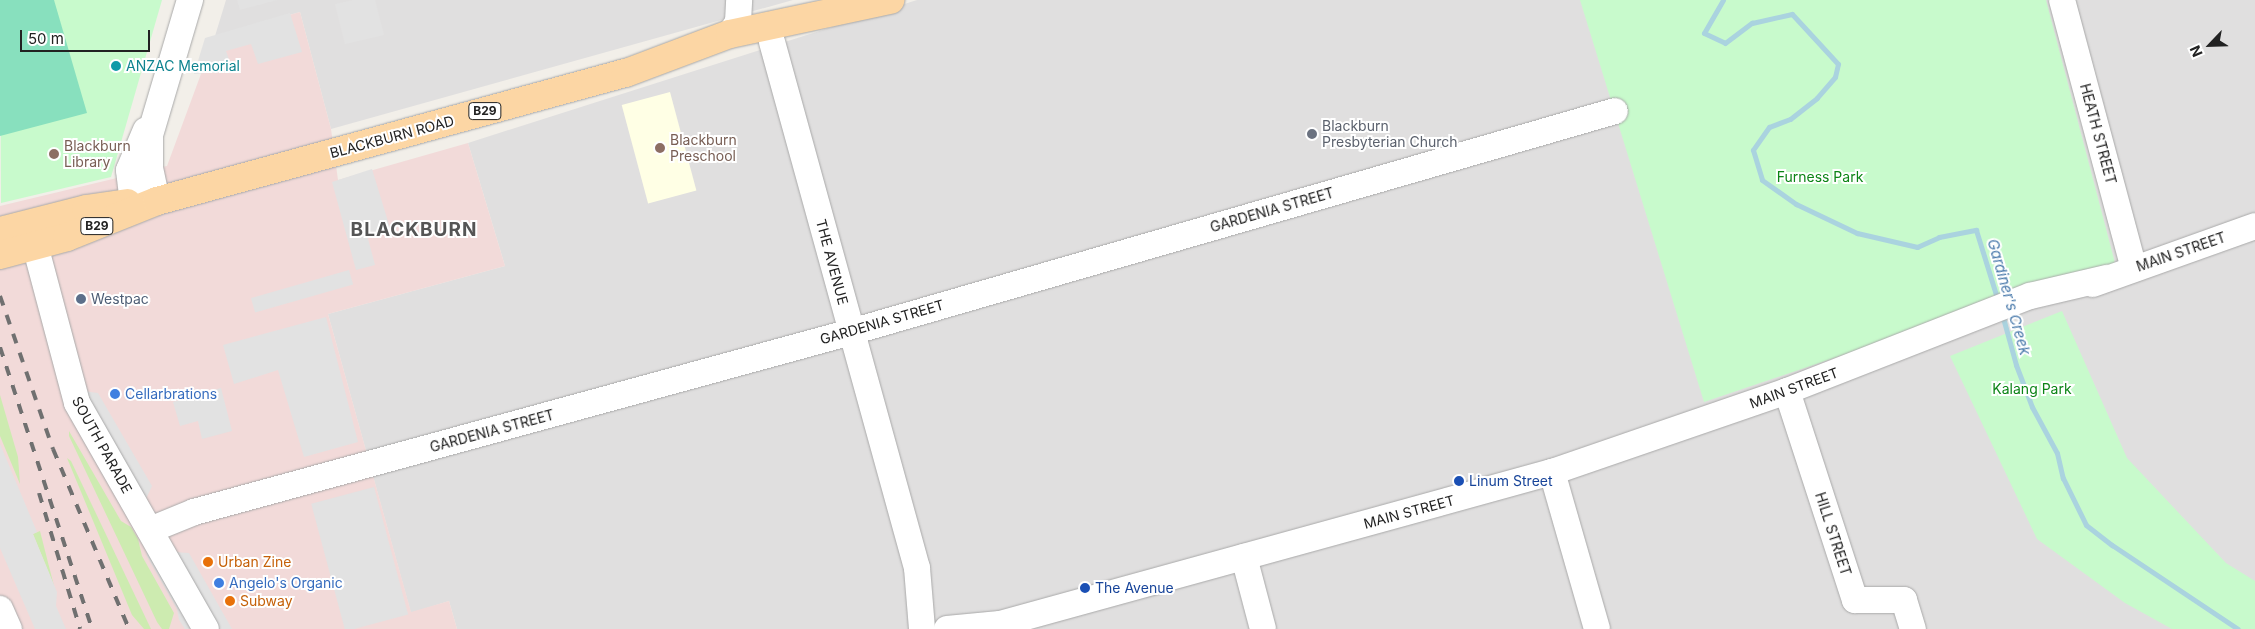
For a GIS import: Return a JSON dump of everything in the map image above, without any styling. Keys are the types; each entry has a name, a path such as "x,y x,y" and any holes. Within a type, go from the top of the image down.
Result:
{"main road":[{"name":"BLACKBURN ROAD","path":"0,230 32,234 92,228 144,204 626,73 760,31 890,0"},
{"name":"BLACKBURN ROAD","path":"626,73 694,63 760,31"},
{"name":"BLACKBURN ROAD","path":"0,255 32,234"}],"street":[{"path":"144,204 154,114 190,0"},
{"path":"739,0 738,22 760,31"},
{"path":"746,0 760,31"},
{"name":"HEATH STREET","path":"2062,0 2134,269"},
{"name":"THE AVENUE","path":"760,31 851,332 917,568 938,629"},
{"name":"GARDENIA STREET","path":"150,530 194,512 851,332 1615,111"},
{"name":"SOUTH PARADE","path":"32,234 73,393 206,629"},
{"name":"MAIN STREET","path":"938,629 995,626 1552,472 1787,391 1896,350 2006,312 2134,269 2253,235"},
{"name":"HILL STREET","path":"1787,391 1855,600 1904,600 1913,629"},
{"path":"1552,472 1597,629"},
{"path":"1244,557 1263,629"},
{"path":"0,609 9,629"}],"shaded area":[{"path":"226,0 793,0 331,129 300,12 215,36"},
{"path":"237,0 277,0 240,10"},
{"path":"353,0 375,0 384,35 345,44 335,4"},
{"path":"917,0 2255,0 2255,629 457,629 449,601 411,613 328,314 505,266 468,143"},
{"path":"300,12 331,129 338,180 468,143 505,266 328,314 411,612 449,601 457,629 0,629 0,206 167,166 215,36"},
{"path":"290,13 302,52 258,64 251,44 226,51 233,71 194,74 205,38"},
{"name":"Blackburn Preschool","path":"670,92 696,191 648,203 622,105"},
{"path":"372,169 390,228 367,235 375,265 356,270 332,182"},
{"path":"349,270 353,284 255,313 251,298"},
{"path":"326,317 358,442 304,457 278,370 234,384 223,345"},
{"path":"221,388 232,431 202,439 198,421 180,426 173,402"},
{"path":"83,391 98,393 152,486 145,501"},
{"path":"0,444 37,532 33,534 57,592 56,606 66,629 35,629 0,548"},
{"path":"374,487 408,615 354,629 345,629 311,504"},
{"path":"146,544 194,629 185,629 179,620 177,609 147,556"},
{"path":"174,552 189,553 232,629 218,629"}],"green space":[{"path":"0,0 162,0 111,177 1,203"},
{"path":"0,0 54,0 87,113 0,136"},
{"name":"Furness Park","path":"1580,0 2046,0 2115,263 1704,402"},
{"name":"Kalang Park","path":"2062,311 2127,458 2226,563 2255,581 2255,629 2172,629 2125,603 2037,539 1950,356"},
{"path":"0,395 18,457 20,484 0,436"},
{"path":"69,431 121,521 131,527 138,539 142,556 174,613 169,629 162,629 157,622 69,436"},
{"path":"67,458 71,461 151,629 144,629 132,615"},
{"path":"40,531 54,586 33,534"}],"waterway":[{"name":"Gardiner's Creek","path":"1723,0 1704,33 1725,43 1752,23 1792,14 1838,64 1835,77 1817,98 1790,119 1769,127 1753,150 1762,180 1796,204 1857,233 1917,247 1939,237 1976,230 1998,301"},
{"name":"Gardiner's Creek","path":"2002,314 2016,365 2032,407 2057,453 2063,478 2086,525 2112,545 2238,629"}],"railway":[{"path":"0,296 53,449 129,629"},
{"path":"0,347 92,629"},
{"path":"39,493 80,629"}],"place":[{"name":"ANZAC Memorial","path":"116,66"},
{"name":"Blackburn Presbyterian Church","path":"1312,134"},
{"name":"Blackburn Preschool","path":"660,148"},
{"name":"Blackburn Library","path":"54,154"},
{"name":"Westpac","path":"81,299"},
{"name":"Cellarbrations","path":"115,394"},
{"name":"Linum Street","path":"1459,481"},
{"name":"Urban Zine","path":"208,562"},
{"name":"Angelo's Organic","path":"219,583"},
{"name":"The Avenue","path":"1085,588"},
{"name":"Subway","path":"230,601"}],"district":[{"name":"BLACKBURN","path":"414,230"}]}
